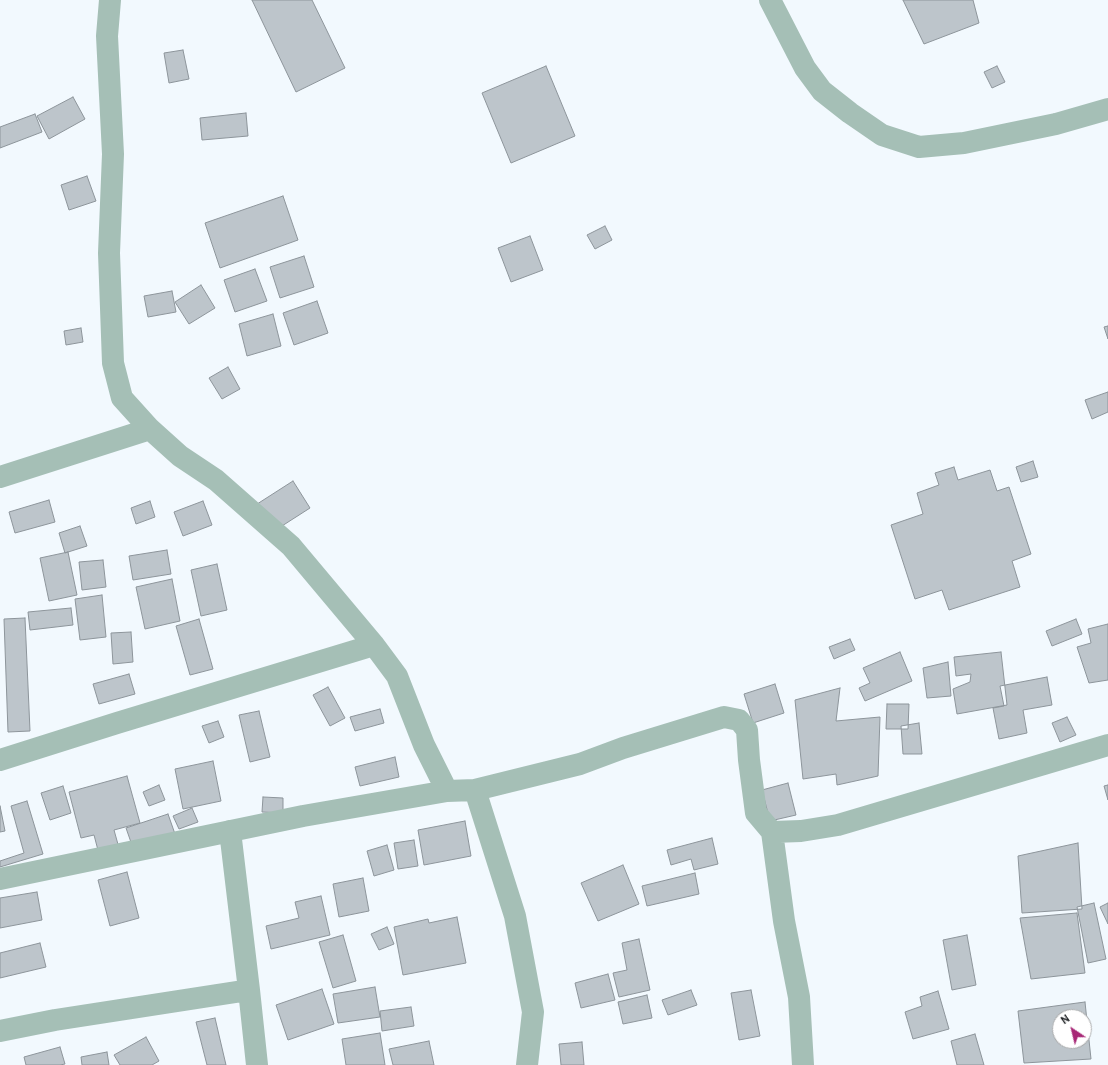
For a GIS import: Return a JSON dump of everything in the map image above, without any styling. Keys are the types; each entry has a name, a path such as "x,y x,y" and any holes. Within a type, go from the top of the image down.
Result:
{"street":[{"path":"110,0 107,36 112,154 109,254 113,363 122,398 150,429 180,456 216,480 291,546 374,645 397,676 424,745 447,791"},
{"path":"770,0 806,68 822,91 882,135 919,147 964,143 1056,124 1108,108"},
{"path":"0,477 150,429"},
{"path":"0,760 116,723 374,645"},
{"path":"0,879 303,816 447,791 475,790 580,764 623,748 724,717 739,720 747,730 749,760 756,812 772,832 784,922 799,998 803,1065"},
{"path":"772,832 801,831 838,825 1108,745"},
{"path":"475,790 515,916 533,1012 527,1065"},
{"path":"230,831 250,990 257,1065"},
{"path":"0,1031 55,1020 250,990"}],"building":[{"path":"252,0 312,0 345,68 296,92"},
{"path":"903,0 973,0 979,23 924,44"},
{"path":"183,50 189,79 169,83 164,53"},
{"path":"546,66 575,136 511,163 482,93"},
{"path":"997,66 1005,82 992,88 984,72"},
{"path":"73,97 85,119 49,139 37,116"},
{"path":"246,113 248,136 202,140 200,118"},
{"path":"35,114 42,132 0,148 0,127"},
{"path":"87,176 96,201 69,210 61,185"},
{"path":"283,196 298,240 220,268 205,223"},
{"path":"605,226 612,240 595,249 587,235"},
{"path":"530,236 543,270 511,282 498,248"},
{"path":"304,256 314,287 280,298 270,267"},
{"path":"255,269 267,301 235,312 224,280"},
{"path":"201,285 215,308 189,324 175,302"},
{"path":"172,291 176,312 148,317 144,296"},
{"path":"317,301 328,333 294,345 283,313"},
{"path":"273,314 281,346 247,356 239,324"},
{"path":"1108,326 1108,339 1104,327"},
{"path":"81,328 83,342 66,345 64,331"},
{"path":"228,367 240,389 222,399 209,378"},
{"path":"1108,392 1108,412 1092,419 1085,400"},
{"path":"1033,461 1038,477 1021,482 1016,467"},
{"path":"954,467 958,480 990,470 997,491 1009,487 1031,554 1012,561 1020,587 949,610 942,590 915,599 891,525 923,514 917,493 939,485 935,473"},
{"path":"293,481 310,508 271,533 254,506"},
{"path":"49,500 55,522 15,533 9,512"},
{"path":"150,501 155,517 136,524 131,508"},
{"path":"203,501 212,525 183,536 174,512"},
{"path":"80,526 87,546 65,553 59,533"},
{"path":"167,550 171,574 133,580 129,556"},
{"path":"68,552 77,595 49,601 40,558"},
{"path":"103,560 106,587 82,590 79,562"},
{"path":"217,564 227,610 201,616 191,570"},
{"path":"172,579 180,621 145,629 136,587"},
{"path":"102,595 106,637 80,640 75,599"},
{"path":"71,608 73,625 30,630 28,612"},
{"path":"25,618 30,731 8,732 4,619"},
{"path":"199,619 213,669 190,675 176,626"},
{"path":"1076,619 1082,634 1052,646 1046,631"},
{"path":"1108,624 1108,680 1089,683 1077,647 1091,643 1088,629"},
{"path":"131,632 133,662 113,664 111,633"},
{"path":"850,639 855,650 834,659 829,647"},
{"path":"900,652 912,681 865,701 859,688 870,683 863,668"},
{"path":"1001,652 1007,705 957,714 953,689 970,682 971,674 956,676 954,657"},
{"path":"948,662 951,696 927,698 923,668"},
{"path":"129,674 135,694 99,704 93,684"},
{"path":"1047,677 1052,705 1023,710 1027,733 999,739 993,708 1004,706 1000,686"},
{"path":"775,684 784,713 753,723 744,694"},
{"path":"328,687 345,718 330,726 313,695"},
{"path":"840,688 836,721 880,717 878,776 837,785 836,774 803,779 795,700"},
{"path":"887,704 909,704 908,729 886,729"},
{"path":"380,709 384,723 355,731 350,717"},
{"path":"259,711 270,757 250,762 239,715"},
{"path":"1067,717 1076,735 1060,742 1052,723"},
{"path":"218,721 224,737 209,743 202,726"},
{"path":"919,723 922,754 903,754 901,726"},
{"path":"395,757 399,777 360,786 355,767"},
{"path":"213,761 221,801 183,809 175,769"},
{"path":"127,776 140,823 114,830 119,848 99,854 94,835 81,838 69,792"},
{"path":"788,783 796,815 770,821 762,790"},
{"path":"159,785 165,800 149,806 143,792"},
{"path":"1108,785 1108,800 1104,786"},
{"path":"63,786 71,813 50,820 41,793"},
{"path":"263,797 283,798 283,813 262,812"},
{"path":"27,801 43,854 0,867 0,861 24,853 11,806"},
{"path":"0,806 5,831 0,832"},
{"path":"192,808 198,822 179,829 173,816"},
{"path":"168,814 175,834 133,848 126,828"},
{"path":"465,821 471,856 424,865 418,830"},
{"path":"712,838 718,864 694,870 691,859 671,865 667,850"},
{"path":"414,840 418,866 398,869 394,843"},
{"path":"1078,843 1082,909 1022,913 1018,856"},
{"path":"387,845 394,870 374,876 367,851"},
{"path":"623,865 639,904 598,921 581,883"},
{"path":"127,872 139,918 110,926 98,880"},
{"path":"695,873 699,894 647,906 642,886"},
{"path":"363,878 369,911 339,917 333,884"},
{"path":"37,892 42,920 0,928 0,898"},
{"path":"321,896 330,935 271,949 266,926 299,918 295,902"},
{"path":"1094,903 1106,959 1088,963 1077,907"},
{"path":"1108,903 1108,924 1100,907"},
{"path":"1077,913 1085,973 1031,979 1020,918"},
{"path":"457,917 466,963 403,975 394,927 428,919 429,923"},
{"path":"387,927 394,944 379,950 371,934"},
{"path":"343,935 356,981 333,988 319,942"},
{"path":"967,935 976,985 952,990 943,940"},
{"path":"639,939 650,990 619,997 613,973 627,970 622,943"},
{"path":"40,943 46,967 0,978 0,953"},
{"path":"608,974 615,1000 581,1008 575,983"},
{"path":"375,987 380,1017 338,1023 333,994"},
{"path":"322,989 334,1024 288,1040 276,1005"},
{"path":"691,990 697,1005 668,1015 662,1000"},
{"path":"751,990 760,1036 739,1040 731,993"},
{"path":"938,991 949,1029 913,1039 905,1012 922,1006 920,997"},
{"path":"647,995 652,1018 623,1024 618,1002"},
{"path":"1085,1002 1086,1009 1052,1009 1052,1049 1090,1049 1091,1059 1024,1063 1018,1011"},
{"path":"411,1007 414,1026 382,1031 380,1011"},
{"path":"215,1018 226,1065 207,1065 196,1022"},
{"path":"380,1033 385,1065 346,1065 342,1039"},
{"path":"975,1034 984,1065 957,1065 951,1041"},
{"path":"146,1037 159,1061 152,1065 120,1065 114,1055"},
{"path":"429,1041 434,1065 393,1065 389,1049"},
{"path":"582,1042 584,1065 561,1065 559,1044"},
{"path":"60,1047 65,1064 26,1065 24,1057"},
{"path":"107,1052 109,1065 82,1065 81,1057"}]}
